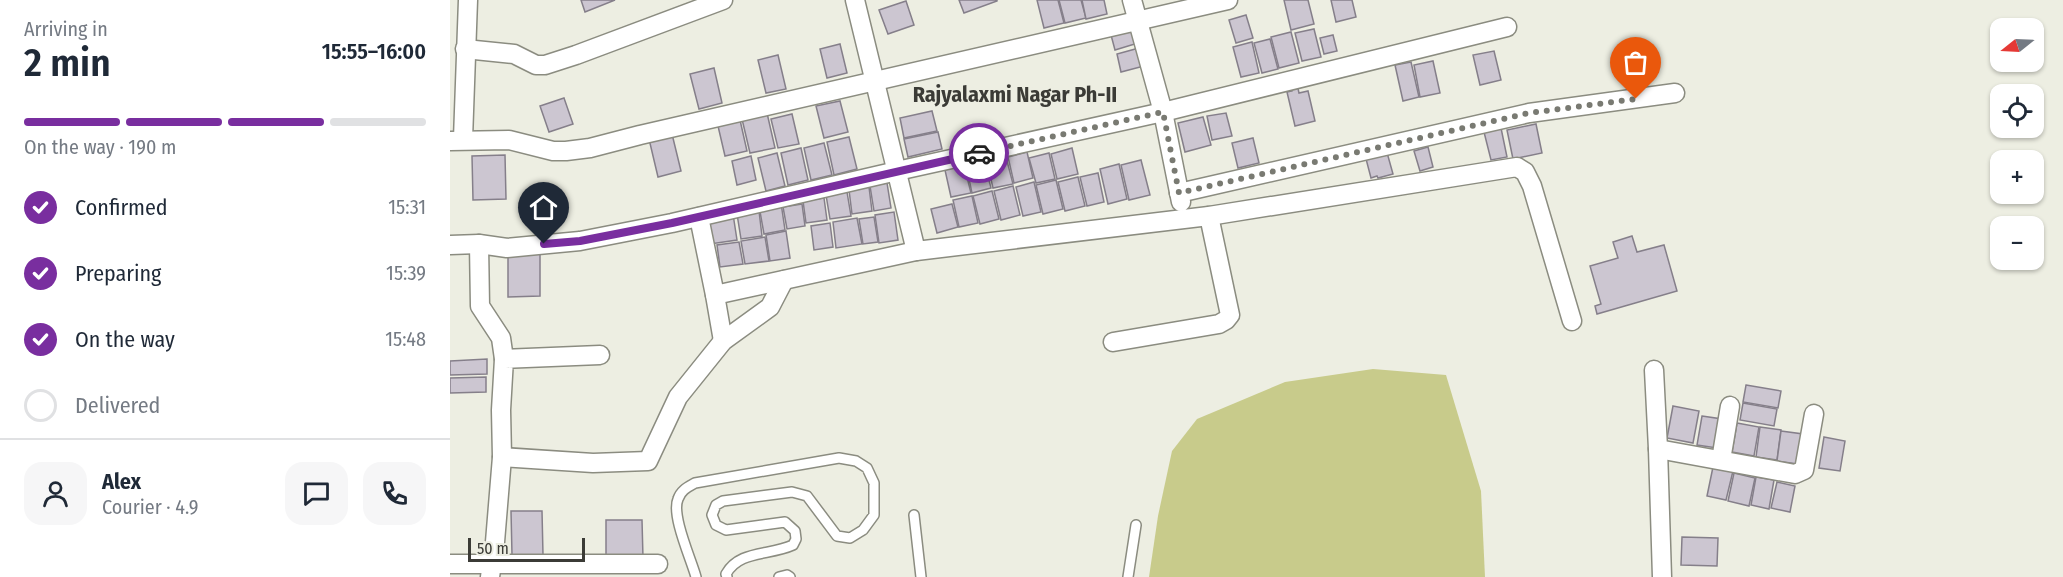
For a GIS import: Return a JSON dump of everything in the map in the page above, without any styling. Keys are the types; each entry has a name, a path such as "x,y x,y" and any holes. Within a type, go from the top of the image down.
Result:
{"street":[{"path":"468,0 456,140 509,140 553,151 590,148 1228,0"},
{"path":"465,49 507,53 536,65 544,65 723,0"},
{"path":"855,0 916,251"},
{"path":"1132,0 1163,112 1184,219"},
{"path":"450,245 479,244 507,248 580,241 699,217 1163,112 1507,27"},
{"path":"1179,193 1529,113 1675,93"},
{"path":"715,296 916,251 1209,216 1517,167 1525,172 1532,186 1572,321"},
{"path":"1113,342 1219,324 1230,315 1209,216"},
{"path":"699,217 723,340"},
{"path":"479,244 480,306 501,338 504,359 501,410 502,457 495,542 490,571"},
{"path":"502,457 593,463 648,461 678,397 723,340 770,307 784,280"},
{"path":"504,359 600,355"},
{"path":"1654,370 1659,449 1662,577"},
{"path":"1721,460 1730,406"},
{"path":"1659,449 1795,474 1804,470 1814,414"},
{"path":"450,564 490,571 580,570 658,564"}],"lane":[{"path":"696,577 677,514 677,499 684,489 695,483 838,458 856,461 867,468 874,483 874,515 863,530 850,538 837,536 807,496 792,492 723,501 716,505 712,515 716,525 726,530 785,522 795,531 796,539 793,545 782,551 739,558 731,565 726,574 727,577"},
{"path":"914,516 921,577"},
{"path":"1128,577 1136,525"},
{"path":"779,577 787,575 790,577"}],"green space":[{"path":"1373,369 1446,375 1481,491 1485,577 1149,577 1158,516 1172,451 1197,419 1285,382"}],"building":[{"path":"581,0 615,0 585,12"},
{"path":"959,0 997,0 997,1 964,13"},
{"path":"1037,0 1058,0 1064,23 1044,28"},
{"path":"1059,0 1081,0 1086,18 1065,23"},
{"path":"1082,0 1104,0 1107,14 1086,19"},
{"path":"1284,0 1308,0 1314,24 1291,30"},
{"path":"1331,0 1352,0 1356,17 1336,22"},
{"path":"906,1 914,25 888,34 879,10"},
{"path":"1246,15 1253,38 1236,43 1229,20"},
{"path":"1134,29 1138,43 1115,50 1111,35"},
{"path":"1314,29 1321,57 1302,61 1295,33"},
{"path":"1291,32 1299,63 1279,68 1271,37"},
{"path":"1333,35 1337,51 1324,54 1320,38"},
{"path":"1270,39 1278,69 1262,73 1254,43"},
{"path":"1252,42 1259,73 1241,77 1233,47"},
{"path":"840,44 847,73 827,78 820,49"},
{"path":"1139,48 1144,66 1121,72 1117,54"},
{"path":"1494,51 1501,80 1480,85 1473,55"},
{"path":"778,55 786,89 766,93 758,60"},
{"path":"1433,61 1440,93 1420,97 1414,65"},
{"path":"1411,62 1419,97 1403,101 1395,65"},
{"path":"714,68 722,103 699,109 690,74"},
{"path":"1297,84 1299,93 1308,91 1315,121 1295,126 1287,92 1292,91 1291,86"},
{"path":"564,98 573,124 549,132 540,106"},
{"path":"840,101 848,132 824,138 816,106"},
{"path":"932,111 937,131 904,138 900,118"},
{"path":"767,113 775,148 750,153 742,119"},
{"path":"1226,113 1232,136 1212,140 1207,116"},
{"path":"792,114 799,144 778,148 771,119"},
{"path":"1203,117 1211,145 1185,152 1178,123"},
{"path":"740,120 747,151 725,156 718,126"},
{"path":"1536,124 1542,153 1513,159 1507,130"},
{"path":"1501,128 1507,157 1491,160 1484,132"},
{"path":"938,132 942,149 908,157 904,139"},
{"path":"672,134 681,171 658,177 649,139"},
{"path":"849,137 857,169 834,175 827,142"},
{"path":"1253,138 1259,163 1238,168 1232,143"},
{"path":"824,143 832,175 811,180 804,148"},
{"path":"1428,147 1433,167 1420,171 1414,151"},
{"path":"801,148 808,180 788,185 781,153"},
{"path":"1072,148 1078,174 1057,179 1051,154"},
{"path":"1386,149 1393,174 1371,178 1365,155"},
{"path":"1027,152 1033,178 1014,183 1008,157"},
{"path":"777,153 785,186 766,191 758,158"},
{"path":"1049,153 1055,179 1036,183 1029,158"},
{"path":"505,155 506,199 473,200 472,156"},
{"path":"751,156 756,180 737,185 732,161"},
{"path":"1006,157 1013,184 993,188 987,162"},
{"path":"1141,160 1150,195 1129,200 1121,165"},
{"path":"984,161 991,188 972,193 966,165"},
{"path":"1119,164 1127,199 1108,204 1100,169"},
{"path":"964,165 971,193 951,197 945,170"},
{"path":"1098,173 1104,202 1087,206 1080,177"},
{"path":"1078,177 1085,206 1065,211 1058,182"},
{"path":"1056,180 1063,209 1043,214 1036,185"},
{"path":"1034,182 1041,212 1023,216 1016,187"},
{"path":"887,183 891,208 874,211 870,186"},
{"path":"1013,186 1020,215 1001,220 994,191"},
{"path":"869,187 872,211 852,214 849,190"},
{"path":"992,191 999,219 980,224 973,196"},
{"path":"847,192 851,216 830,219 826,195"},
{"path":"972,196 978,223 959,227 953,200"},
{"path":"824,198 827,220 806,223 803,201"},
{"path":"781,203 785,230 764,234 759,206"},
{"path":"802,204 805,226 787,229 783,207"},
{"path":"952,204 958,227 937,233 931,209"},
{"path":"759,211 762,236 741,239 737,214"},
{"path":"894,212 898,240 879,243 875,215"},
{"path":"733,214 737,240 710,244 706,218"},
{"path":"874,217 878,242 863,244 859,219"},
{"path":"857,218 862,244 836,248 833,222"},
{"path":"830,223 833,247 814,250 811,226"},
{"path":"786,231 790,258 770,261 766,235"},
{"path":"1632,236 1637,252 1664,245 1677,291 1597,314 1595,306 1601,304 1590,266 1618,258 1613,242"},
{"path":"765,237 769,261 745,264 741,241"},
{"path":"739,242 743,264 720,267 717,245"},
{"path":"540,251 540,296 508,297 508,252"},
{"path":"487,359 487,374 450,375 450,361"},
{"path":"486,377 486,392 450,393 450,378"},
{"path":"1746,385 1781,391 1778,408 1743,402"},
{"path":"1743,403 1777,409 1774,426 1740,420"},
{"path":"1673,406 1699,411 1693,443 1667,438"},
{"path":"1702,416 1722,419 1717,448 1697,445"},
{"path":"1737,423 1759,427 1754,456 1732,452"},
{"path":"1760,427 1781,430 1777,460 1756,457"},
{"path":"1781,431 1803,434 1798,464 1777,461"},
{"path":"1824,437 1845,441 1840,471 1819,468"},
{"path":"1713,467 1733,471 1726,500 1707,496"},
{"path":"1734,473 1755,478 1749,506 1728,501"},
{"path":"1756,477 1774,480 1769,509 1751,505"},
{"path":"1777,482 1795,486 1790,512 1771,508"},
{"path":"511,511 542,511 543,555 512,555"},
{"path":"606,520 642,520 643,558 606,558"},
{"path":"1682,537 1718,538 1717,566 1681,565"}],"way so far":[{"path":"979,153 1163,112 1179,193 1529,113 1636,99"}],"district":[{"name":"Rajyalaxmi Nagar Ph-II","path":"1015,94"}],"route":[{"path":"544,244 580,241 672,223 979,153"}]}
